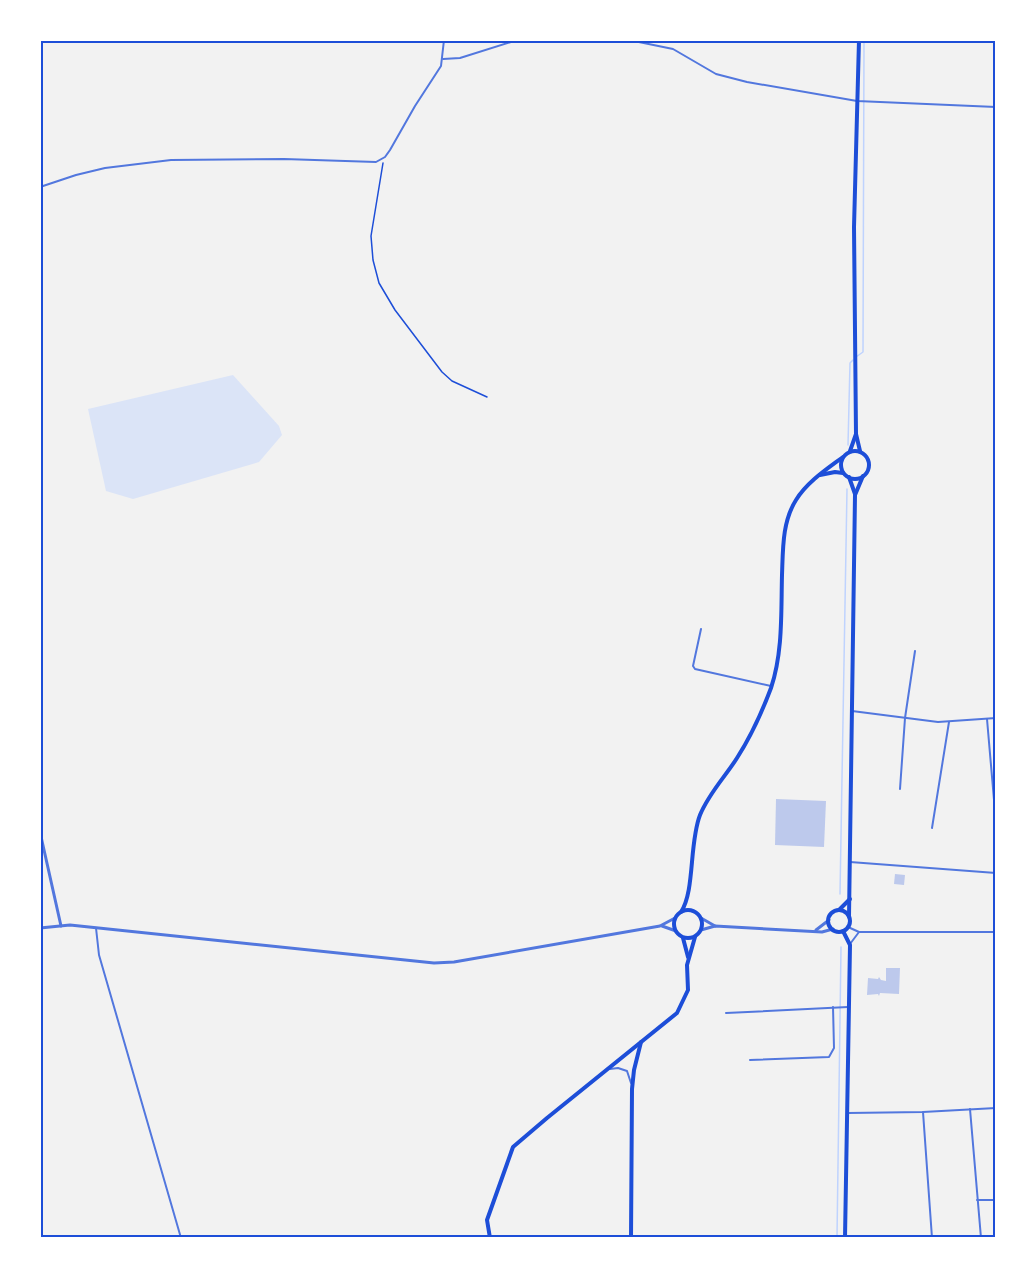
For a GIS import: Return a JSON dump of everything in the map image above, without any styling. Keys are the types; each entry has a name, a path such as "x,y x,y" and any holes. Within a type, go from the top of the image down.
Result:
{"main road":[{"path":"855,495 868,470 868,461 860,451 856,434 854,227 859,40"},
{"path":"490,1238 487,1220 513,1147 677,1013 683,1003 688,990 688,958 683,937 676,931 675,918 681,912 688,897 693,840 700,815 711,793 753,730 771,686 779,645 783,543 788,518 796,500 819,476 850,451 856,434"},
{"path":"850,451 860,451"},
{"path":"843,457 840,465 843,473"},
{"path":"819,476 835,472 849,477 863,476"},
{"path":"849,477 855,495 850,898 848,927 843,931 833,929 829,920 831,914 839,910 850,898"},
{"path":"688,897 694,912 701,918 701,930 695,937 688,958"},
{"path":"839,910 845,912 849,917"},
{"path":"681,912 694,912"},
{"path":"843,931 850,945 845,1007 845,1238"},
{"path":"683,937 695,937"},
{"path":"631,1238 632,1089 634,1070 642,1041"}],"street":[{"path":"40,187 105,168 171,160 284,159 371,163 383,159 443,59 444,40"},
{"path":"443,59 460,58 517,40"},
{"path":"629,40 673,50 724,77 866,102 996,107"},
{"path":"701,630 693,659 695,669 771,686"},
{"path":"900,789 905,718 915,651"},
{"path":"851,711 949,722 996,718"},
{"path":"987,719 996,823"},
{"path":"932,828 949,722"},
{"path":"40,832 61,926"},
{"path":"850,862 996,873"},
{"path":"40,928 61,926 96,928 434,963 454,962 660,926 675,918"},
{"path":"701,918 715,926"},
{"path":"815,931 829,920"},
{"path":"660,926 676,931"},
{"path":"701,930 715,926 815,931 833,929"},
{"path":"848,927 859,932 996,932"},
{"path":"96,928 102,966 181,1238"},
{"path":"850,945 859,932"},
{"path":"750,1060 830,1057 834,1048 832,1007"},
{"path":"726,1012 845,1007"},
{"path":"606,1069 618,1068 627,1071 632,1089"},
{"path":"846,1113 996,1108"},
{"path":"970,1109 981,1238"},
{"path":"923,1112 932,1238"},
{"path":"977,1200 996,1200"}],"path":[{"path":"383,159 371,236 373,260 379,283 395,310 442,372 452,381 487,397"}],"shaded area":[{"path":"233,375 279,426 282,435 259,462 133,499 106,491 88,409"}],"building":[{"path":"776,799 826,801 824,847 775,845"},
{"path":"895,874 905,875 904,885 894,884"},
{"path":"886,968 900,968 899,994 867,995 868,978 878,979 879,977 886,981"}],"waterway":[{"path":"856,357 863,352 864,40"},
{"path":"848,445 850,363 853,360"},
{"path":"840,894 847,489"},
{"path":"837,1238 841,947"}]}
